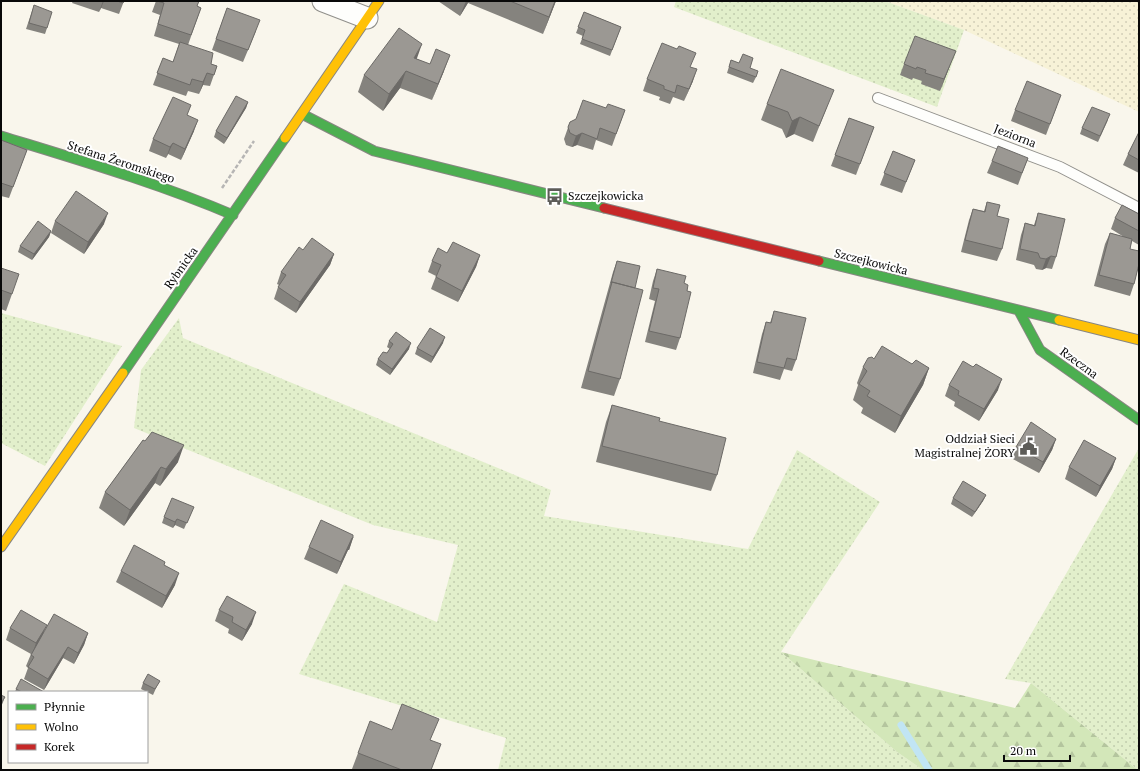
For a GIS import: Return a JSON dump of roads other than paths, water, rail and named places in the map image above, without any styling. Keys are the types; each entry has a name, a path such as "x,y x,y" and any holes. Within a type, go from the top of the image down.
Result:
{"street":[{"path":"323,1 367,18"},
{"name":"Rybnicka","path":"1,547 379,1"},
{"name":"Szczejkowicka","path":"302,114 374,151 1139,340"},
{"name":"Stefana Żeromskiego","path":"1,136 118,172 203,202 232,215"},
{"name":"Rzeczna","path":"1019,311 1040,350 1139,420"}],"lane":[{"name":"Jeziorna","path":"878,98 1060,167 1139,208"}],"waterway":[{"path":"901,725 929,770"}],"place":[{"name":"Szczejkowicka","path":"555,196"},
{"name":"Oddział Sieci Magistralnej ŻORY","path":"1028,446"}]}
